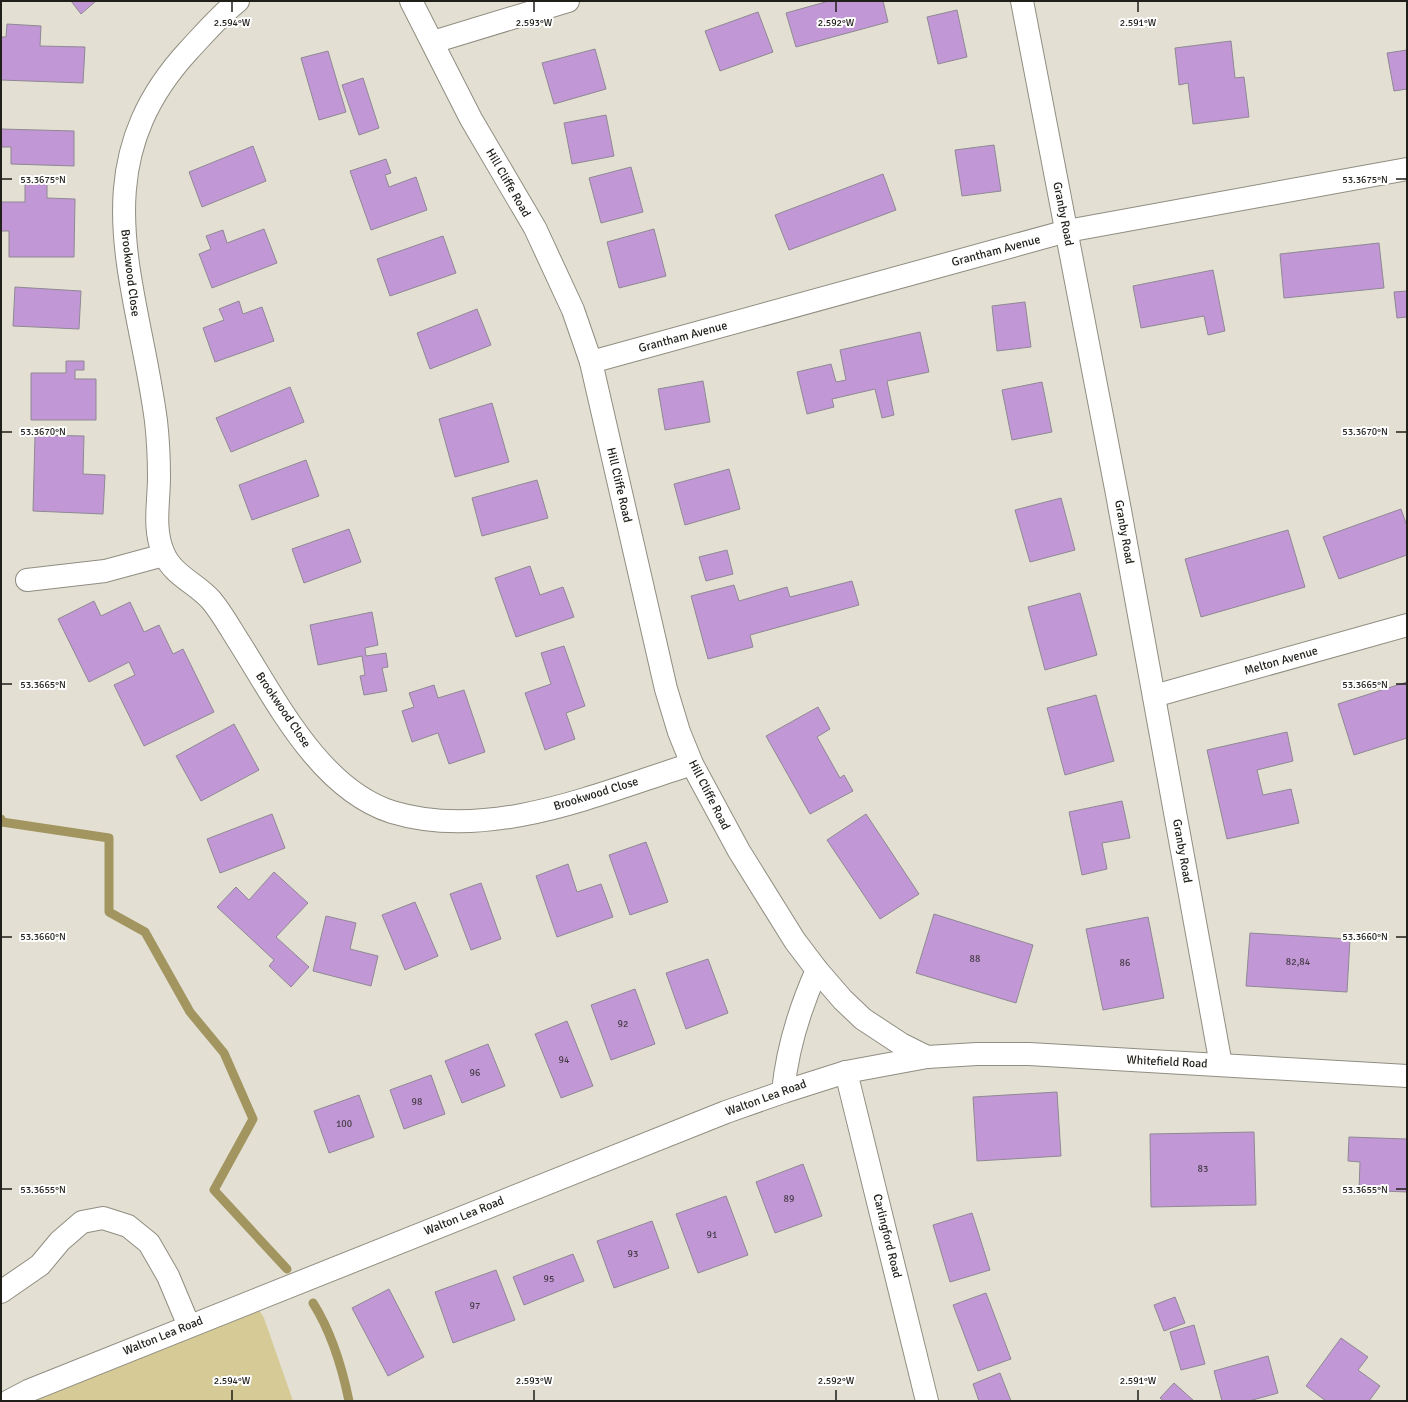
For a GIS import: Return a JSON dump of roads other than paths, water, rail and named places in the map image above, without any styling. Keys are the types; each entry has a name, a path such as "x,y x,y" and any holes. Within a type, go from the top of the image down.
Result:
{"street":[{"name":"Brookwood Close","path":"238,1 177,63 158,89 142,120 132,150 126,179 124,242 157,431 159,477 157,523 159,540 164,555 173,569 210,599 290,724 320,760 350,790 371,803 386,809 420,818 449,820 509,818 538,812 692,764"},
{"name":"Hill Cliffe Road","path":"411,1 471,119 535,228 573,310 591,362 660,666 679,732 692,764 739,851 795,941 817,970 843,1000 864,1019 901,1044 927,1057"},
{"path":"433,42 568,1"},
{"name":"Granby Road","path":"1022,1 1067,231 1154,696 1221,1065"},
{"name":"Grantham Avenue","path":"591,362 1067,231 1407,169"},
{"path":"27,580 105,571 164,555"},
{"name":"Melton Avenue","path":"1154,696 1407,626"},
{"path":"783,1092 790,1049 808,989 817,970"},
{"name":"Whitefield Road","path":"927,1057 977,1054 1029,1054 1407,1076"},
{"name":"Walton Lea Road","path":"9,1401 28,1391 188,1326 783,1092 846,1072 927,1057"},
{"name":"Carlingford Road","path":"846,1072 927,1401"},
{"path":"1,1292 40,1265 60,1241 82,1222 103,1218 128,1226 149,1243 168,1276 188,1326"}],"waterway":[{"path":"1,819 2,822 109,838 109,912 145,932 190,1012 224,1053 253,1119 214,1190 287,1269"},
{"path":"313,1303 326,1326 336,1350 349,1401"}]}
